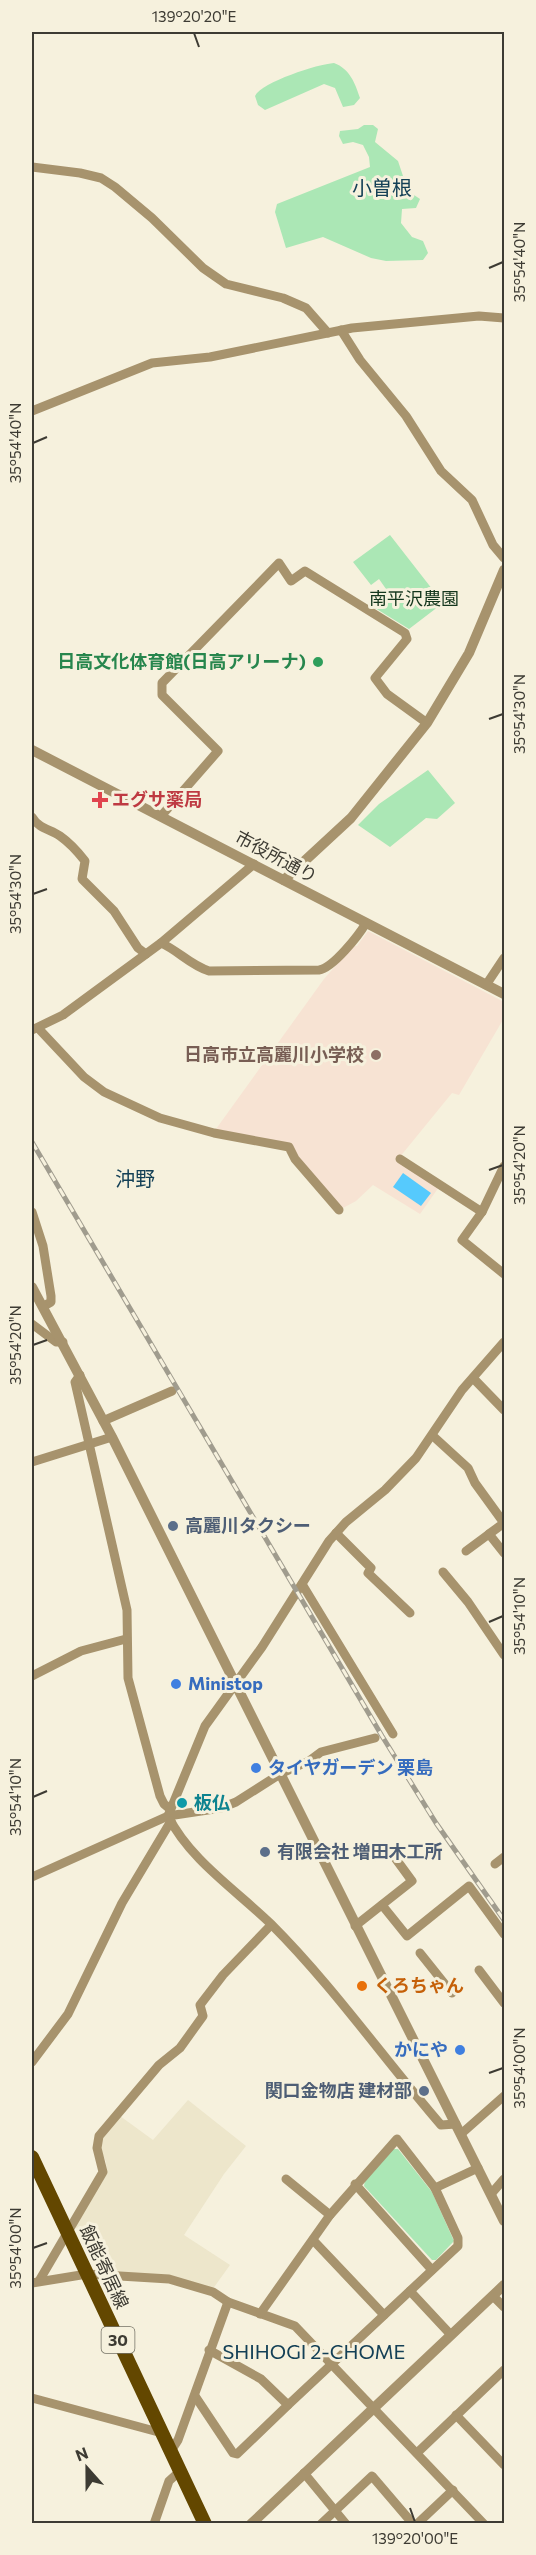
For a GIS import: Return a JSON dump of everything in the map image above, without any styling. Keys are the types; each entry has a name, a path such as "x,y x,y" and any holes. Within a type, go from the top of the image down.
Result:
{"main road":[{"name":"飯能寄居線","path":"32,2157 205,2523"}],"street":[{"path":"32,167 101,178 152,218 203,268 226,284 283,298 306,308 328,333"},
{"path":"32,411 152,363 210,357 341,330 479,316 504,318"},
{"path":"341,330 360,360 406,416 441,471 472,500 493,545 504,558"},
{"path":"162,815 218,751 162,695 162,683 279,563 291,581 305,571 405,633 407,639 375,678 387,694 427,723"},
{"path":"284,880 351,818 427,723 469,653 504,570"},
{"name":"市役所通り","path":"32,750 162,815 504,994"},
{"path":"32,818 39,826 59,836 85,861 82,879 114,911 138,948 146,954"},
{"path":"254,864 161,944 63,1015 35,1029 84,1077 104,1092 160,1118 214,1133 289,1147 295,1159 339,1210"},
{"path":"161,944 172,948 198,968 209,971 319,970 327,968 354,939 366,922"},
{"path":"486,985 504,958"},
{"path":"400,1159 482,1212"},
{"path":"504,1170 482,1212 462,1240 504,1274"},
{"path":"32,1212 43,1246 51,1296 51,1302 44,1306"},
{"path":"32,1287 80,1375 504,2221"},
{"path":"32,1324 56,1342 63,1342"},
{"path":"32,2062 68,2014 122,1903 170,1815 205,1726 233,1683 262,1647 336,1533 385,1490 433,1436 462,1390 504,1342"},
{"path":"80,1375 75,1382 127,1610 128,1678 160,1796 170,1815 193,1852 271,1924 330,1989 382,2056 441,2125 458,2129 504,2096"},
{"path":"473,1378 504,1410"},
{"path":"103,1421 172,1391"},
{"path":"433,1436 468,1468 475,1483 504,1523 466,1551"},
{"path":"32,1462 111,1437"},
{"path":"336,1533 371,1568 368,1573 410,1613"},
{"path":"489,1534 504,1553"},
{"path":"443,1572 468,1602 504,1655"},
{"path":"302,1584 393,1734"},
{"path":"32,1676 81,1651 126,1639"},
{"path":"32,1877 170,1815 221,1808 236,1802 280,1774 309,1761 321,1752 375,1738"},
{"path":"355,1926 412,1881 390,1851"},
{"path":"495,1864 504,1857"},
{"path":"382,1905 407,1936 469,1886 504,1934"},
{"path":"35,2282 103,2172 97,2148 99,2136 159,2065 185,2042 203,2016 200,2005 223,1975 271,1924"},
{"path":"420,1953 452,1994"},
{"path":"479,1970 504,2004"},
{"path":"195,2396 233,2453 237,2454 459,2242 435,2188 397,2139 330,2215 260,2314"},
{"path":"435,2188 478,2168"},
{"path":"286,2179 330,2215"},
{"path":"491,2194 504,2179"},
{"path":"356,2184 432,2270"},
{"path":"313,2240 384,2315"},
{"path":"35,2282 87,2274 169,2279 213,2292 228,2302 295,2326 484,2523"},
{"path":"251,2523 504,2285"},
{"path":"410,2291 452,2335"},
{"path":"494,2296 504,2307"},
{"path":"171,2451 178,2440 195,2396 209,2350 228,2302"},
{"path":"209,2350 261,2379 288,2405"},
{"path":"418,2452 456,2415 502,2376"},
{"path":"32,2398 162,2433"},
{"path":"456,2415 504,2465"},
{"path":"154,2523 169,2481 180,2471"},
{"path":"304,2473 346,2523"},
{"path":"321,2523 372,2476 415,2523 453,2490"}],"shaded area":[{"name":"日高市立高麗川小学校","path":"368,931 504,1002 504,1018 459,1095 452,1093 399,1158 439,1187 420,1214 373,1185 356,1201 341,1209 297,1157 291,1145 216,1129 324,979 353,946 357,946"},
{"path":"188,2100 246,2146 224,2174 184,2235 230,2265 212,2290 97,2271 75,2225 107,2174 106,2162 100,2147 102,2137 120,2116 153,2140"}],"green space":[{"path":"334,63 344,69 354,82 360,98 354,105 343,107 335,88 324,84 265,110 258,105 255,96 268,85 304,70"},
{"path":"364,125 373,125 378,129 375,142 398,161 408,191 420,199 416,208 402,209 401,223 412,237 423,241 428,253 423,260 386,261 371,258 323,237 286,248 275,212 277,204 370,167 369,157 363,145 353,142 343,144 339,136 340,131 358,129"},
{"name":"南平沢農園","path":"390,535 443,603 409,629 375,608 391,596 379,579 371,585 353,562"},
{"path":"428,770 455,803 437,819 426,818 390,847 358,825 379,804"},
{"path":"393,2149 398,2149 432,2192 454,2241 436,2260 432,2260 364,2186 365,2180"}],"water":[{"path":"403,1173 431,1193 421,1206 393,1187"}],"railway":[{"path":"32,1142 382,1736 436,1823 504,1920"}],"place":[{"name":"日高文化体育館(日高アリーナ)","path":"318,662"},
{"name":"エグサ薬局","path":"100,800"},
{"name":"日高市立高麗川小学校","path":"376,1055"},
{"name":"高麗川タクシー","path":"173,1526"},
{"name":"Ministop","path":"176,1684"},
{"name":"タイヤガーデン 栗島","path":"256,1768"},
{"name":"板仏","path":"182,1803"},
{"name":"有限会社 増田木工所","path":"265,1852"},
{"name":"くろちゃん","path":"362,1986"},
{"name":"かにや","path":"460,2050"},
{"name":"関口金物店 建材部","path":"424,2091"}],"district":[{"name":"小曽根","path":"382,188"},
{"name":"沖野","path":"135,1179"},
{"name":"SHIHOGI 2-CHOME","path":"314,2352"}]}
